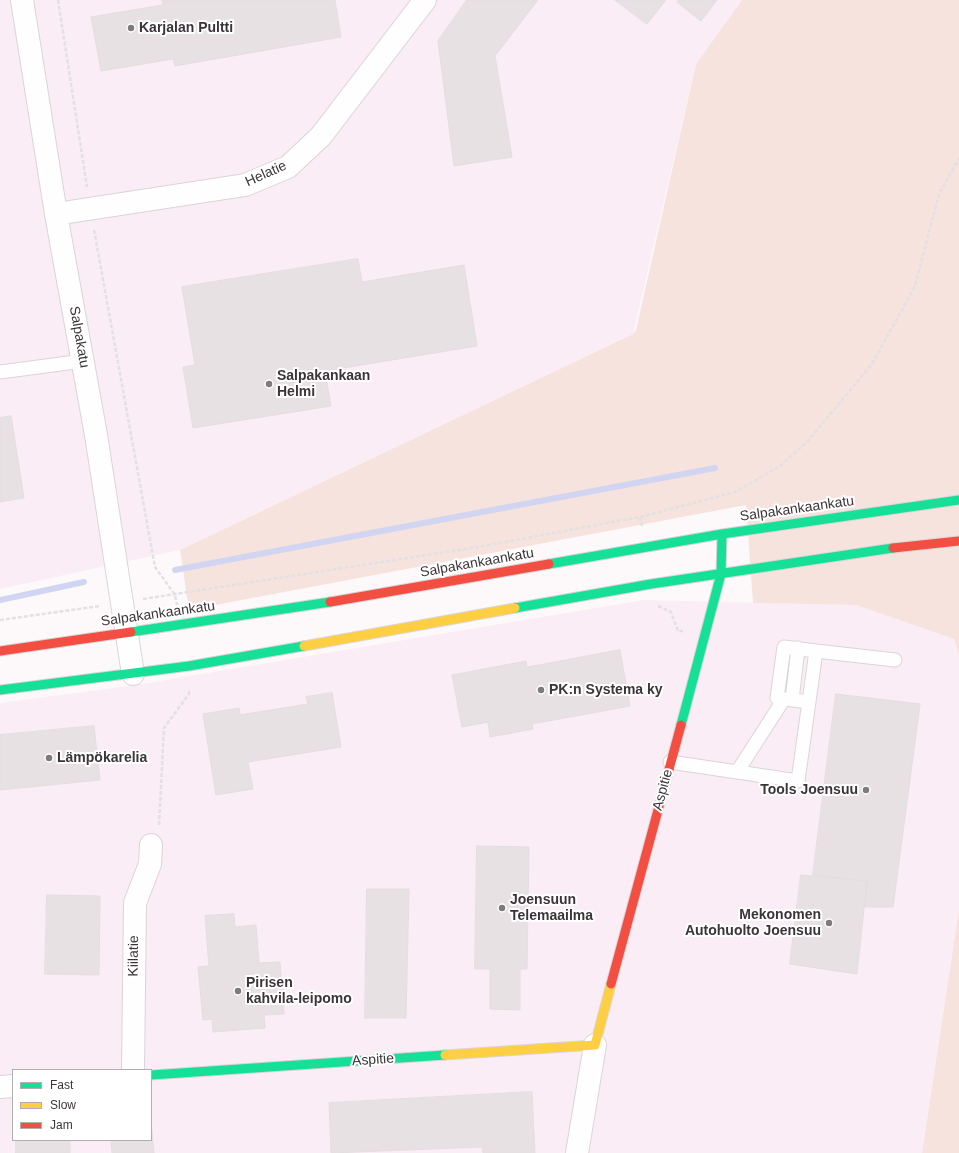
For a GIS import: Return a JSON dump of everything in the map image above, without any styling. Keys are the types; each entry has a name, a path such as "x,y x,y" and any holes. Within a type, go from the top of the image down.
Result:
{"main road":[{"name":"Salpakankaankatu","path":"0,651 300,608 722,534 959,500"},
{"name":"Aspitie","path":"152,1075 595,1045 721,574 722,534"},
{"path":"0,690 189,666 651,584 906,546 959,541"}],"street":[{"name":"Salpakatu","path":"22,0 56,214 83,361 123,602 133,674"},
{"name":"Helatie","path":"56,214 90,210 244,185 288,167 321,136 425,0"},
{"name":"Kiilatie","path":"133,1069 135,903 150,864 151,845"},
{"name":"Aspitie","path":"577,1153 595,1045"},
{"path":"0,1086 12,1086"}],"lane":[{"path":"0,372 83,361"},
{"path":"737,772 788,700 798,648 895,660"},
{"path":"670,762 798,781 816,651"},
{"path":"788,700 809,702"}],"path":[{"path":"58,0 90,210 155,568 175,595 182,625"},
{"path":"0,620 175,595 472,548 640,516 735,492 780,466 808,441 872,364 915,286 939,194 959,158"},
{"path":"151,845 159,824 164,728 189,694 189,666"}],"shaded area":[{"path":"0,0 742,0 696,64 633,334 180,550 0,589"},
{"path":"742,0 959,0 959,655 954,639 856,605 753,603 746,505 189,610 180,550 633,334 636,330 696,64"},
{"path":"643,600 856,605 954,639 959,655 959,909 922,1153 0,1153 0,703 136,685"},
{"path":"959,909 959,1153 922,1153"}],"building":[{"path":"162,0 335,0 341,37 175,66 173,59 101,71 91,17 163,5"},
{"path":"467,0 538,0 495,56 512,157 454,166 438,41"},
{"path":"615,0 666,0 647,24"},
{"path":"679,0 717,0 701,21 677,2"},
{"path":"358,259 362,282 464,265 477,346 325,371 331,406 193,428 183,367 195,365 182,287"},
{"path":"11,416 24,498 0,502 0,418"},
{"name":"PK:n Systema ky","path":"620,650 630,706 532,724 533,729 490,737 488,722 462,727 452,675 526,661 527,667"},
{"path":"332,693 341,747 248,762 253,789 216,795 203,714 239,708 240,715 308,704 306,697"},
{"name":"Tools Joensuu","path":"836,694 920,704 893,907 865,907 867,881 813,875"},
{"name":"Lämpökarelia","path":"94,726 100,780 0,790 0,735"},
{"name":"Joensuun Telemaailma","path":"477,846 529,847 527,969 520,969 520,1010 490,1009 490,969 475,969"},
{"name":"Mekonomen Autohuolto Joensuu","path":"801,875 867,881 857,974 790,964"},
{"path":"367,889 409,889 406,1018 365,1018"},
{"path":"47,895 100,896 99,975 45,974"},
{"path":"234,914 235,927 256,925 259,963 280,962 284,1014 264,1015 265,1028 213,1032 212,1019 203,1020 198,967 209,966 205,916"},
{"path":"532,1092 535,1153 483,1153 482,1147 331,1153 329,1103"},
{"path":"152,1130 154,1153 112,1153 111,1141 152,1141"},
{"path":"16,1141 70,1141 70,1153 16,1153"}],"waterway":[{"path":"175,570 715,468"},
{"path":"0,600 84,582"}],"traffic: fast":[{"path":"549,564 722,534 959,500"},
{"path":"681,725 721,574 722,534"},
{"path":"515,608 651,584 893,548"},
{"path":"131,632 330,602"},
{"path":"0,690 189,666 304,646"},
{"path":"152,1075 445,1055"}],"traffic: slow":[{"path":"304,646 515,608"},
{"path":"445,1055 595,1045 611,984"}],"traffic: jam":[{"path":"893,548 959,541"},
{"path":"330,602 549,564"},
{"path":"0,651 131,632"},
{"path":"611,984 681,725"}],"place":[{"name":"Karjalan Pultti","path":"131,28"},
{"name":"Salpakankaan Helmi","path":"269,384"},
{"name":"PK:n Systema ky","path":"541,690"},
{"name":"Lämpökarelia","path":"49,758"},
{"name":"Tools Joensuu","path":"866,790"},
{"name":"Joensuun Telemaailma","path":"502,908"},
{"name":"Mekonomen Autohuolto Joensuu","path":"829,923"},
{"name":"Pirisen kahvila-leipomo","path":"238,991"}]}
